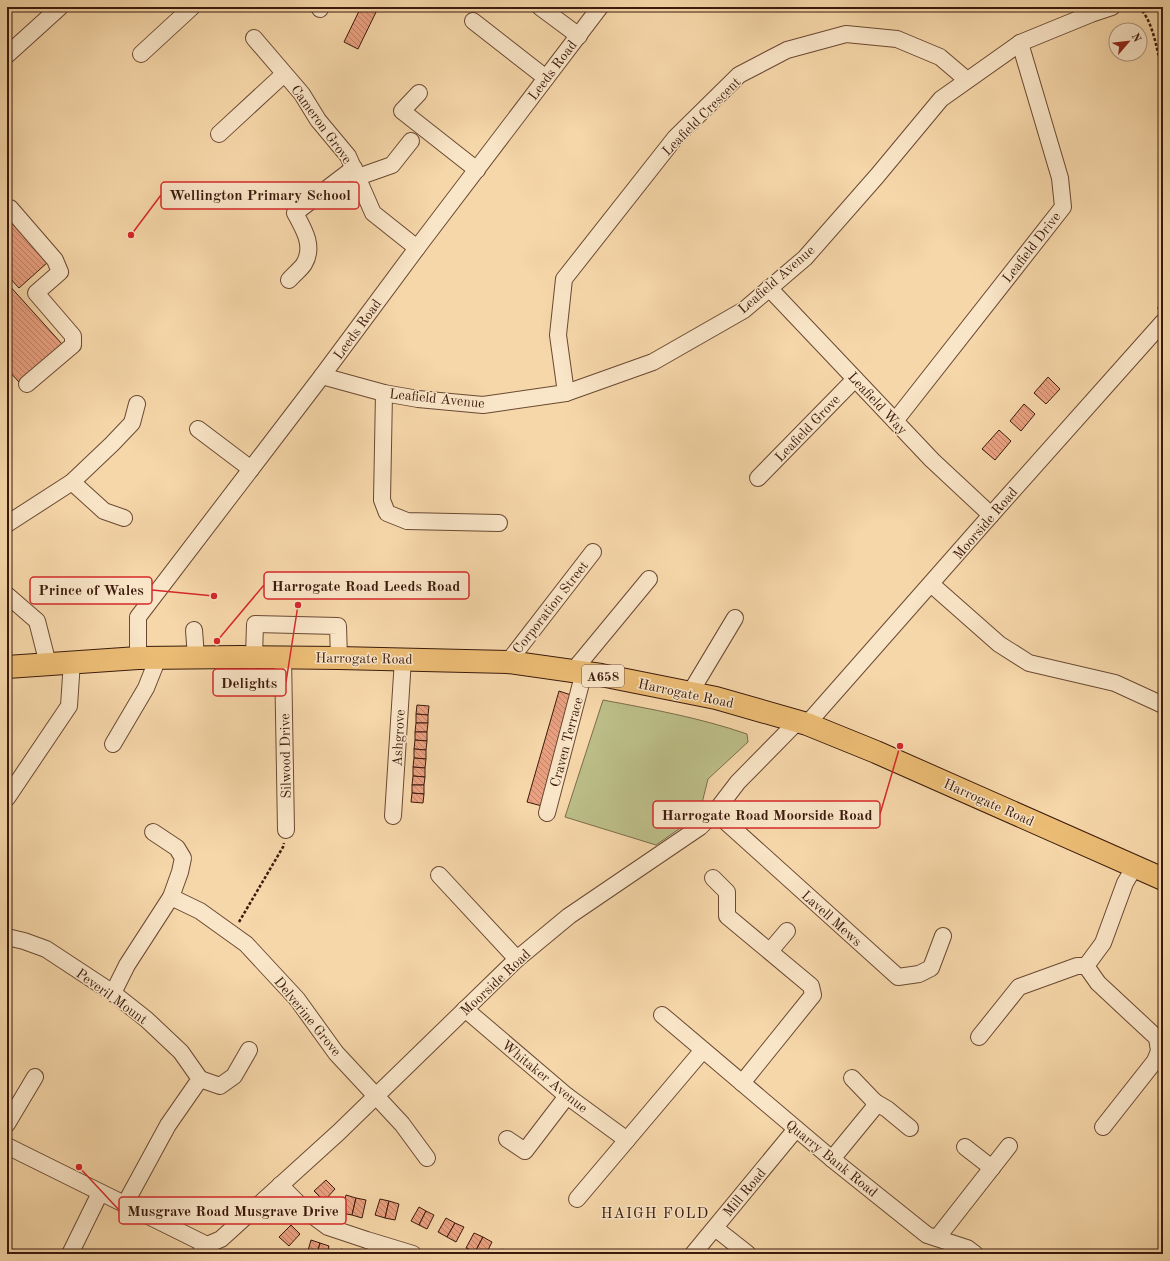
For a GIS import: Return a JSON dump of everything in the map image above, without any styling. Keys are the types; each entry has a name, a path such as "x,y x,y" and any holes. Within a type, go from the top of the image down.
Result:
{"highway":[{"name":"Harrogate Road","path":"7,667 148,658 283,657 508,662 579,672 716,698 803,722 876,752 1163,879"}],"street":[{"path":"7,55 60,7"},
{"path":"142,54 192,7"},
{"path":"540,7 579,36"},
{"name":"Leeds Road","path":"148,658 138,617 600,7"},
{"name":"Leafield Avenue","path":"322,376 384,393 418,400 483,405 566,393 654,362 744,310 805,258 877,176 941,99 1020,43 1112,7"},
{"path":"474,21 546,78"},
{"name":"Leafield Crescent","path":"566,393 558,335 564,279 675,138 739,76 787,50 846,34 897,40 940,57 967,80"},
{"name":"Cameron Grove","path":"254,38 302,94 318,120 348,156 373,213 417,248"},
{"name":"Leafield Drive","path":"895,421 1063,207 1060,178 1020,43"},
{"name":"Cameron Grove","path":"219,134 284,74"},
{"path":"419,93 402,111 477,170"},
{"path":"289,280 304,264 308,253 309,241 295,213 356,173 392,165 411,141"},
{"path":"7,207 10,208 55,260 60,272 36,293 73,336 73,345 27,384"},
{"name":"Leafield Way","path":"769,288 932,460 991,515"},
{"name":"Moorside Road","path":"203,1250 221,1239 339,1132 517,959 569,916 700,827 715,812 738,782 803,722 931,584 1163,322"},
{"name":"Leafield Grove","path":"758,478 855,379"},
{"path":"384,393 382,500 387,513 407,522 499,523"},
{"path":"7,524 72,482 132,423 137,404"},
{"path":"198,429 251,469"},
{"path":"72,482 104,511 124,518"},
{"name":"Corporation Street","path":"508,662 593,552"},
{"path":"579,672 649,579"},
{"path":"931,584 999,644 1029,663 1115,683 1163,705"},
{"path":"7,595 14,607 37,621 48,664"},
{"path":"690,693 735,618"},
{"path":"254,657 255,624 338,626 339,658"},
{"path":"194,630 196,657"},
{"name":"Silwood Drive","path":"283,657 286,830"},
{"path":"113,744 146,688 148,658"},
{"name":"Ashgrove","path":"393,816 403,659"},
{"path":"7,798 68,706 72,662"},
{"name":"Craven Terrace","path":"547,812 579,672"},
{"name":"Lavell Mews","path":"715,812 898,977 919,974 932,968 943,936"},
{"path":"113,993 127,965 171,896 180,872 183,858 177,848 153,832"},
{"path":"1086,966 1102,943 1125,883 1135,866"},
{"path":"439,874 517,959"},
{"path":"713,878 727,892 727,916 811,986 813,995 742,1083"},
{"name":"Delverine Grove","path":"171,896 200,911 246,944 297,999 336,1053 376,1095"},
{"path":"770,952 787,931"},
{"name":"Peveril Mount","path":"7,937 24,940 46,948 113,993 146,1019 181,1052 200,1079"},
{"path":"979,1037 1018,987 1077,966 1086,966"},
{"path":"1086,966 1098,983 1157,1038 1159,1051 1155,1061 1103,1127"},
{"name":"Whitaker Avenue","path":"465,1009 568,1096 627,1140"},
{"name":"Quarry Bank Road","path":"662,1015 832,1159 927,1235 967,1248 975,1254"},
{"path":"577,1199 627,1140 700,1048"},
{"path":"125,1204 168,1125 200,1079 220,1086 234,1076 249,1050"},
{"path":"7,1124 35,1077"},
{"path":"852,1078 869,1094 875,1102 887,1109 910,1128"},
{"path":"376,1095 402,1124 427,1158"},
{"path":"507,1139 525,1151 568,1096"},
{"path":"832,1159 873,1109 875,1102"},
{"name":"Mill Road","path":"693,1254 796,1129"},
{"path":"7,1146 125,1204 203,1250"},
{"path":"937,1238 1009,1146"},
{"path":"965,1147 992,1168"},
{"path":"280,1185 305,1210 328,1227 413,1254"},
{"path":"70,1254 100,1193"},
{"path":"715,1228 748,1254"}],"path":[{"path":"1139,7 1143,11 1154,37 1158,59 1163,72"},
{"path":"232,934 283,847 286,830"}],"green space":[{"path":"603,700 658,710 730,728 747,734 748,742 708,779 699,815 656,845 565,817"}],"building":[{"path":"361,7 378,8 358,49 344,42"},
{"path":"7,216 48,262 19,288 7,275"},
{"path":"7,283 62,344 19,382 7,369"},
{"path":"1048,377 1060,389 1046,404 1034,393"},
{"path":"1024,404 1035,414 1021,431 1010,421"},
{"path":"999,430 1011,441 995,460 982,449"},
{"path":"559,691 574,696 542,806 527,802"},
{"path":"417,705 429,706 428,715 416,714"},
{"path":"416,714 428,715 428,723 416,723"},
{"path":"416,723 428,723 427,732 415,732"},
{"path":"415,732 427,732 427,741 415,740"},
{"path":"415,740 427,741 426,750 414,749"},
{"path":"414,749 426,750 426,759 414,758"},
{"path":"414,758 426,759 425,768 413,767"},
{"path":"413,767 425,768 425,777 413,776"},
{"path":"413,776 425,777 424,785 412,785"},
{"path":"412,785 424,785 424,794 412,793"},
{"path":"412,793 424,794 423,803 411,802"},
{"path":"326,1180 335,1189 324,1201 314,1191"},
{"path":"346,1195 356,1198 352,1215 341,1213"},
{"path":"356,1198 366,1200 362,1218 352,1215"},
{"path":"380,1199 389,1201 385,1218 375,1215"},
{"path":"389,1201 399,1204 395,1220 385,1218"},
{"path":"419,1207 426,1211 419,1225 411,1221"},
{"path":"426,1211 434,1215 427,1229 419,1225"},
{"path":"446,1218 455,1223 447,1237 438,1232"},
{"path":"455,1223 464,1227 456,1242 447,1237"},
{"path":"291,1225 300,1234 289,1246 279,1237"},
{"path":"474,1233 483,1237 475,1252 466,1248"},
{"path":"483,1237 492,1242 486,1254 478,1254 475,1252"},
{"path":"311,1240 320,1243 317,1254 307,1254"},
{"path":"320,1243 329,1246 327,1254 317,1254"},
{"path":"341,1249 351,1252 351,1254 340,1254"},
{"path":"502,1249 511,1254 499,1254"}],"place":[{"name":"Wellington Primary School","path":"131,235"},
{"name":"Prince of Wales","path":"214,596"},
{"name":"Delights","path":"298,605"},
{"name":"Harrogate Road Leeds Road","path":"217,641"},
{"name":"Harrogate Road Moorside Road","path":"900,746"},
{"name":"Musgrave Road Musgrave Drive","path":"79,1167"}],"district":[{"name":"HAIGH FOLD","path":"655,1213"}]}
